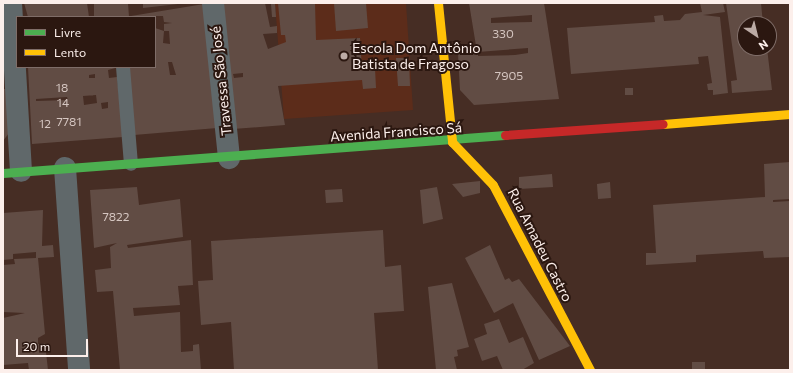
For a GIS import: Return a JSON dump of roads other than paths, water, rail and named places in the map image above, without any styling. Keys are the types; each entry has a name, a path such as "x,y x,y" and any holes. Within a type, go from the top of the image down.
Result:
{"main road":[{"path":"438,3 452,142"},
{"name":"Avenida Francisco Sá","path":"12,172 452,142 790,114"},
{"name":"Rua Amadeu Castro","path":"452,142 493,185 590,370"}],"street":[{"path":"11,3 12,172"},
{"name":"Travessa São José","path":"213,3 229,158"},
{"path":"65,168 79,370"}],"lane":[{"path":"123,68 130,164"}],"place":[{"name":"Escola Dom Antônio Batista de Fragoso","path":"344,56"}]}
